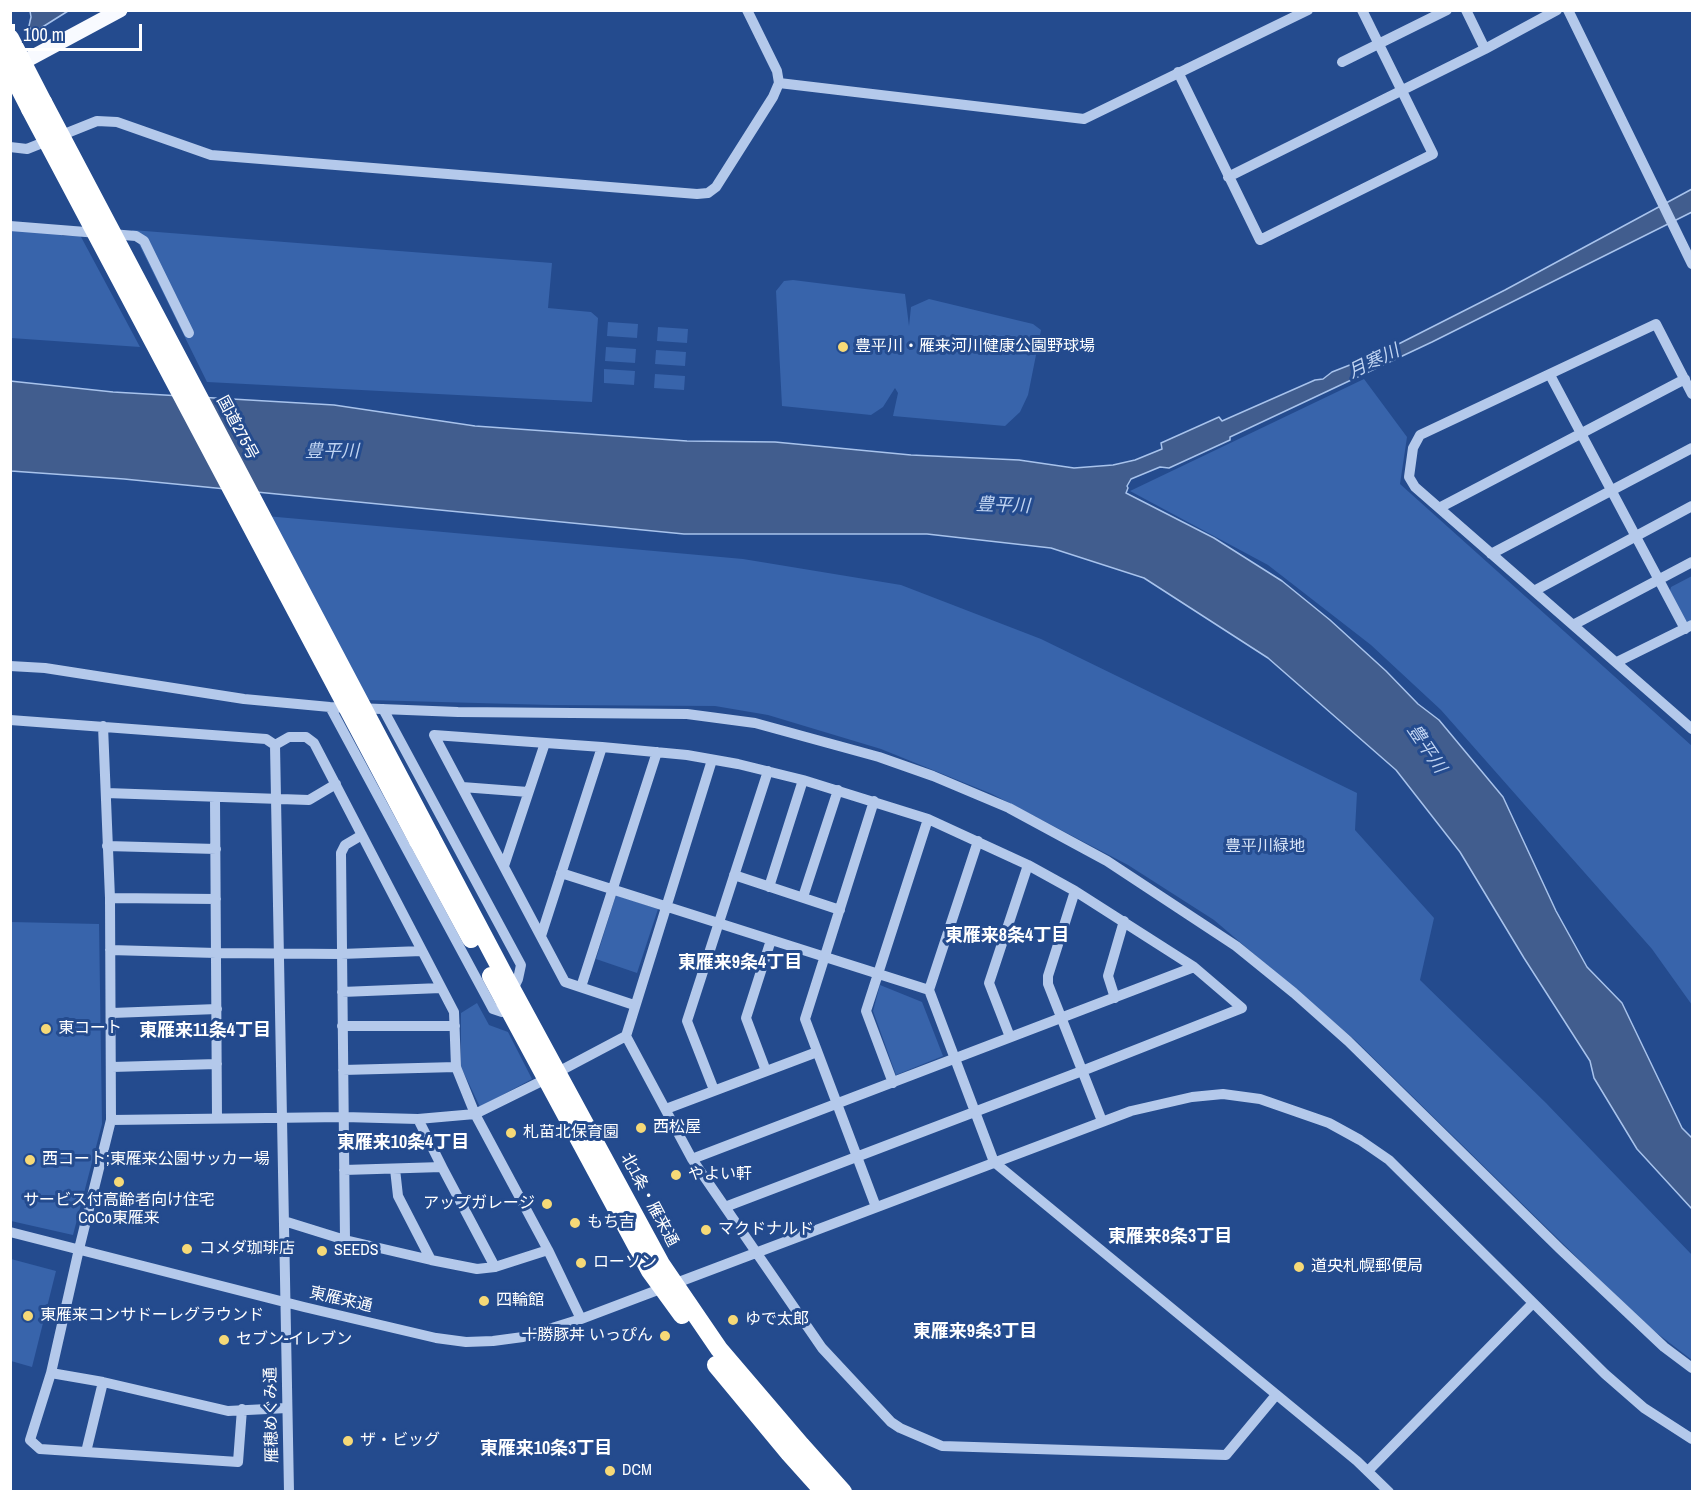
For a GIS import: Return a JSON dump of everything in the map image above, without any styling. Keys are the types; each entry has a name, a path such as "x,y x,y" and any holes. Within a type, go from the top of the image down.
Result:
{"highway":[{"name":"国道275号","path":"10,39 14,67 37,106 424,838"},
{"name":"北1条・雁来通","path":"424,838 552,1076 650,1271 669,1286 719,1349 843,1491"},
{"name":"北1条・雁来通","path":"669,1286 707,1353 747,1404 824,1491"}],"main road":[{"path":"14,67 120,10"}],"street":[{"path":"10,147 27,149 97,121 117,122 211,154 708,193 716,187 773,96 779,82 777,71 747,10"},
{"path":"779,82 1084,119 1308,10"},
{"path":"1178,72 1260,240 1433,154 1362,10"},
{"path":"1342,62 1447,10"},
{"path":"1466,10 1485,49"},
{"path":"1228,177 1485,49 1557,10"},
{"path":"1568,10 1691,260"},
{"path":"10,226 136,236 144,241 189,333"},
{"path":"1692,394 1656,324 1420,435 1413,448 1409,477 1415,487 1692,729"},
{"path":"1550,375 1659,581 1689,627 1617,663"},
{"path":"1439,508 1685,379"},
{"path":"1491,554 1692,448"},
{"path":"1534,591 1692,506"},
{"path":"1573,625 1692,562"},
{"path":"10,666 45,668 244,699 330,707 506,713 651,712 687,714 755,723 879,757 933,776 1009,808 1107,861 1236,946 1348,1041 1560,1250 1664,1347 1692,1368"},
{"path":"330,707 493,1009 502,1012 518,979 521,965 383,709"},
{"path":"10,720 266,738 275,745 289,737 306,736 314,743 454,1012 456,1067 475,1114 548,1250 581,1319"},
{"path":"103,726 110,898 111,1120 51,1373 30,1440 40,1449 238,1462 242,1409"},
{"path":"634,1005 565,982 434,735 602,747 712,760 802,780 928,819 1028,865 1075,891 1194,968 1242,1008 725,1207"},
{"path":"504,866 545,743"},
{"name":"雁穂めぐみ通","path":"275,745 289,1491"},
{"path":"541,936 602,747"},
{"path":"581,987 657,752"},
{"path":"712,760 626,1036 692,1159 822,1348 891,1422 942,1446 1226,1455 1276,1395"},
{"path":"714,1090 687,1021 768,771"},
{"path":"769,886 802,780"},
{"path":"106,794 309,800 336,784"},
{"path":"462,787 528,792"},
{"path":"803,897 837,790"},
{"path":"215,798 217,1118"},
{"path":"874,801 805,1019 876,1207"},
{"path":"892,1083 866,1011 928,819"},
{"path":"345,1240 340,853 345,846 362,835"},
{"path":"978,841 929,990 994,1162 1368,1471 1389,1491"},
{"path":"107,846 216,849"},
{"path":"1010,1037 989,984 1028,865"},
{"path":"561,873 929,990"},
{"path":"734,875 840,910"},
{"path":"1075,891 1047,976 1102,1121"},
{"path":"110,898 216,899"},
{"path":"1115,998 1108,976 1124,921"},
{"path":"765,1071 746,1018 771,940"},
{"path":"110,950 341,954 422,951"},
{"path":"692,1159 1194,968"},
{"path":"342,992 441,988"},
{"path":"112,1013 217,1009"},
{"path":"342,1026 455,1026"},
{"path":"111,1120 344,1117 418,1119 475,1114 626,1036"},
{"path":"666,1109 817,1052"},
{"path":"112,1067 217,1064"},
{"path":"343,1070 456,1067"},
{"name":"東雁来通","path":"10,1232 436,1338 466,1342 523,1337 581,1319 1102,1121 1159,1103 1191,1097 1223,1095 1260,1099 1329,1123 1360,1140 1389,1160 1605,1374 1644,1408 1692,1439"},
{"path":"418,1119 495,1267"},
{"path":"344,1170 442,1167"},
{"path":"395,1169 398,1197 431,1260"},
{"path":"284,1221 345,1240 477,1269 495,1267 548,1250"},
{"path":"1368,1471 1533,1303"},
{"path":"51,1373 103,1382 228,1411 287,1408"},
{"path":"86,1452 103,1382"}],"green space":[{"path":"11,229 58,233 63,236 80,235 140,347 11,338"},
{"path":"132,230 552,263 548,308 591,312 598,318 592,402 207,382"},
{"path":"793,280 905,294 909,326 911,307 929,299 1033,324 1041,330 1028,395 1020,412 1005,426 893,416 898,393 895,388 883,407 871,415 782,406 776,291 784,281"},
{"path":"608,322 638,324 637,338 607,336"},
{"path":"658,327 688,329 687,343 657,341"},
{"path":"606,347 636,349 635,363 605,361"},
{"path":"656,350 686,352 685,366 655,364"},
{"path":"604,369 635,371 634,385 604,383"},
{"path":"655,374 685,376 684,390 654,388"},
{"path":"1364,379 1407,437 1400,484 1692,746 1692,1005 1652,949 1441,710 1371,645 1268,565 1130,491"},
{"name":"豊平川緑地","path":"266,516 743,559 901,585 1041,639 1357,793 1355,830 1434,918 1420,980 1546,1103 1692,1255 1692,1360 1645,1324 1355,1040 1214,920 1128,865 992,794 881,749 768,715 715,706 551,705 367,700"},
{"path":"1692,576 1692,622 1686,623 1670,591 1671,587"},
{"path":"616,895 658,909 637,973 596,959"},
{"path":"11,922 99,924 102,1124 73,1235 11,1221"},
{"path":"880,985 922,1002 943,1056 896,1075 873,1011"},
{"path":"477,1003 489,1025 508,1032 532,1079 480,1107 461,1067 461,1013"},
{"name":"東雁来コンサドーレグラウンド","path":"11,1259 56,1271 32,1367 11,1361"}],"water":[{"path":"30,11 68,11 33,33 29,26"},
{"name":"豊平川","path":"1692,189 1692,212 1432,342 1230,437 1230,440 1169,468 1160,467 1131,479 1126,493 1214,538 1282,581 1330,620 1418,704 1439,720 1503,797 1556,911 1587,967 1622,1003 1682,1128 1692,1138 1692,1209 1637,1149 1594,1078 1590,1061 1460,852 1396,770 1268,658 1144,578 1051,548 927,534 684,534 124,479 11,471 10,381 113,392 334,405 475,426 687,441 775,442 911,455 1019,460 1074,468 1113,465 1135,460 1162,449 1161,443 1219,417 1222,421 1315,380 1323,379 1332,372 1365,361 1505,290"}],"place":[{"name":"豊平川・雁来河川健康公園野球場","path":"843,347"},
{"name":"東コート","path":"46,1029"},
{"name":"西松屋","path":"641,1128"},
{"name":"札苗北保育園","path":"511,1133"},
{"name":"西コート;東雁来公園サッカー場","path":"30,1160"},
{"name":"やよい軒","path":"676,1175"},
{"name":"サービス付高齢者向け住宅 CoCo東雁来","path":"119,1182"},
{"name":"アップガレージ","path":"547,1204"},
{"name":"もち吉","path":"575,1223"},
{"name":"マクドナルド","path":"706,1230"},
{"name":"コメダ珈琲店","path":"187,1249"},
{"name":"SEEDS","path":"322,1251"},
{"name":"ローソン","path":"581,1263"},
{"name":"道央札幌郵便局","path":"1299,1267"},
{"name":"四輪館","path":"484,1301"},
{"name":"東雁来コンサドーレグラウンド","path":"28,1316"},
{"name":"ゆで太郎","path":"733,1320"},
{"name":"十勝豚丼 いっぴん","path":"665,1336"},
{"name":"セブン-イレブン","path":"224,1340"},
{"name":"ザ・ビッグ","path":"348,1441"},
{"name":"DCM","path":"610,1471"}],"district":[{"name":"東雁来8条4丁目","path":"1007,936"},
{"name":"東雁来9条4丁目","path":"740,963"},
{"name":"東雁来11条4丁目","path":"205,1031"},
{"name":"東雁来10条4丁目","path":"403,1143"},
{"name":"東雁来8条3丁目","path":"1170,1237"},
{"name":"東雁来9条3丁目","path":"975,1332"},
{"name":"東雁来10条3丁目","path":"546,1449"}],"water label":[{"name":"月寒川","path":"1374,362"}]}
